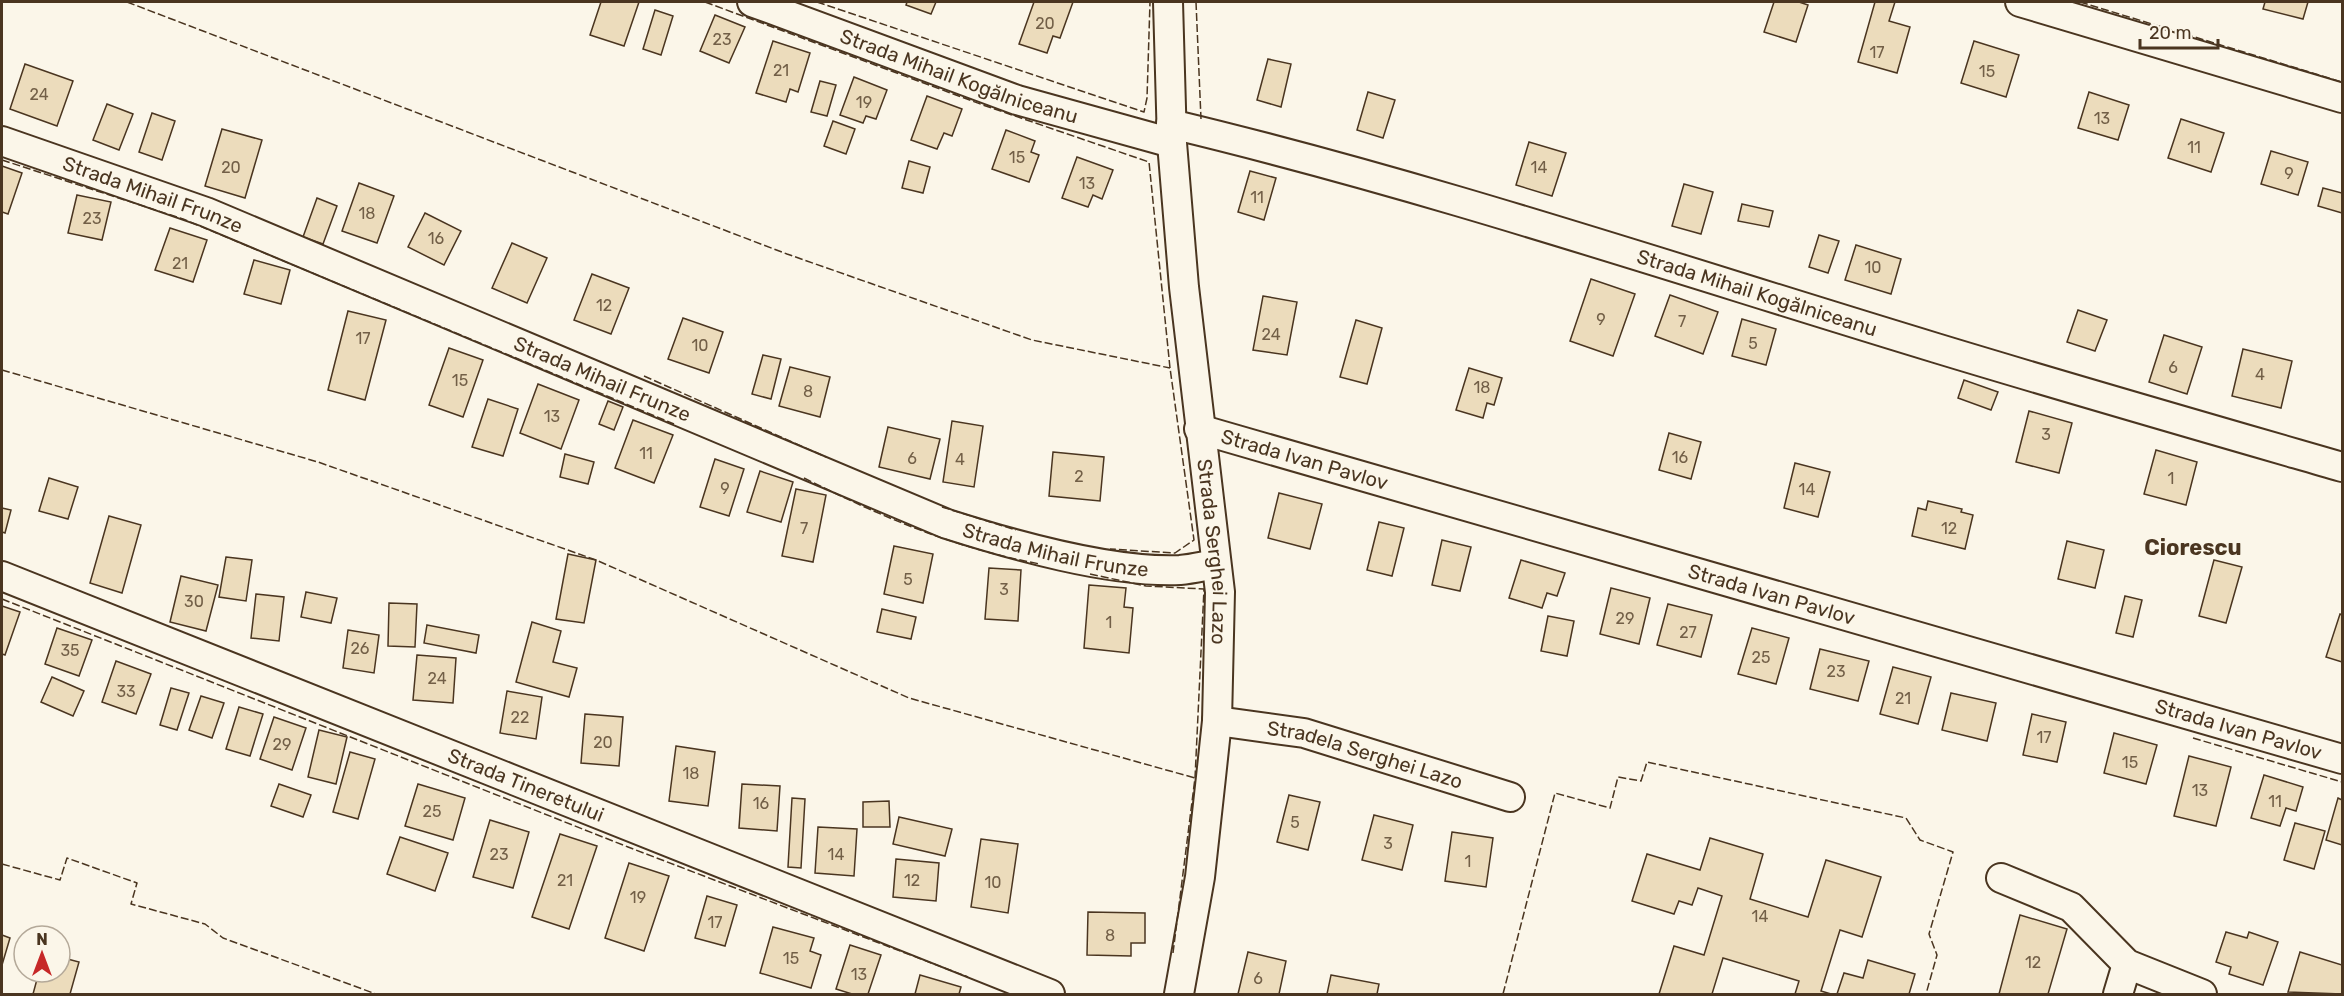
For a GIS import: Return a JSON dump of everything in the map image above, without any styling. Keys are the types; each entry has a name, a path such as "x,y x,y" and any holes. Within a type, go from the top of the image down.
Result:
{"street":[{"name":"Strada Mihail Kogălniceanu","path":"752,2 1017,100 1171,133 1303,156 1607,244 1935,348 2343,467"},
{"name":"Strada Serghei Lazo","path":"1168,2 1171,133 1199,429 1220,592 1217,721 1200,877 1179,994"},
{"path":"2020,2 2343,98"},
{"name":"Strada Mihail Frunze","path":"2,141 206,212 947,524 1000,541 1126,566 1179,570 1216,564"},
{"name":"Strada Ivan Pavlov","path":"1199,429 2343,759"},
{"name":"Strada Tineretului","path":"2,576 1050,994"},
{"name":"Stradela Serghei Lazo","path":"1217,721 1304,733 1510,797"},
{"path":"2001,878 2071,907 2127,964 2202,994"},
{"path":"2118,994 2127,964"}],"building":[{"path":"601,2 639,2 624,46 590,35"},
{"path":"907,2 936,2 931,14 906,5"},
{"path":"1034,2 1073,2 1060,38 1053,36 1047,53 1019,44"},
{"path":"1774,2 1799,2 1808,5 1796,42 1764,32"},
{"path":"1875,2 1895,2 1889,21 1910,27 1897,73 1858,62"},
{"path":"2265,2 2308,2 2303,19 2263,9"},
{"path":"655,10 673,16 661,55 643,49"},
{"path":"715,15 745,27 729,63 700,51"},
{"path":"773,41 810,53 798,92 790,89 786,102 756,93"},
{"path":"1974,41 2019,55 2006,97 1961,83"},
{"path":"1268,59 1291,64 1281,107 1257,100"},
{"path":"25,64 73,81 57,126 10,109"},
{"path":"854,77 887,90 876,119 866,116 863,123 840,115"},
{"path":"820,81 836,85 827,116 811,112"},
{"path":"1368,92 1395,100 1383,138 1357,130"},
{"path":"2089,92 2129,105 2118,140 2078,128"},
{"path":"927,96 962,109 952,136 944,133 937,149 911,140"},
{"path":"107,104 133,114 119,150 93,140"},
{"path":"152,113 175,121 162,160 139,152"},
{"path":"2181,119 2224,133 2211,172 2168,158"},
{"path":"833,121 855,129 846,154 824,146"},
{"path":"222,129 262,140 245,198 205,186"},
{"path":"1006,130 1035,141 1031,152 1039,155 1029,182 992,169"},
{"path":"1529,142 1566,153 1552,196 1516,185"},
{"path":"2271,151 2308,162 2298,195 2261,184"},
{"path":"1077,157 1113,170 1102,199 1093,195 1088,207 1062,198"},
{"path":"909,161 930,167 923,193 902,188"},
{"path":"2,166 22,173 8,214 2,212"},
{"path":"1250,171 1276,178 1264,220 1238,212"},
{"path":"359,183 394,196 377,243 342,231"},
{"path":"1684,184 1713,192 1701,234 1672,226"},
{"path":"2323,188 2342,193 2342,213 2318,206"},
{"path":"77,195 111,202 102,240 68,233"},
{"path":"317,198 337,206 323,244 303,237"},
{"path":"1742,204 1773,211 1769,227 1738,221"},
{"path":"425,213 461,231 444,265 408,247"},
{"path":"170,228 207,240 193,282 155,270"},
{"path":"1819,235 1839,241 1828,273 1809,267"},
{"path":"512,243 547,258 527,303 492,288"},
{"path":"1856,245 1901,259 1891,294 1845,280"},
{"path":"254,260 290,270 281,304 244,294"},
{"path":"592,274 629,288 611,334 574,320"},
{"path":"1591,279 1635,294 1613,356 1570,341"},
{"path":"1670,295 1718,312 1703,354 1655,336"},
{"path":"1263,296 1297,302 1287,355 1253,350"},
{"path":"2078,310 2107,320 2095,351 2067,342"},
{"path":"348,311 386,320 365,400 328,390"},
{"path":"683,318 723,332 709,373 668,359"},
{"path":"1742,319 1776,329 1766,365 1732,356"},
{"path":"1356,320 1382,328 1367,384 1340,377"},
{"path":"2164,335 2202,347 2187,394 2149,382"},
{"path":"449,348 483,360 463,417 429,405"},
{"path":"2243,349 2292,361 2281,408 2232,396"},
{"path":"763,355 781,359 771,399 752,394"},
{"path":"790,367 830,377 820,417 779,406"},
{"path":"1469,368 1502,378 1494,405 1487,403 1483,418 1456,410"},
{"path":"1964,380 1998,392 1991,410 1958,398"},
{"path":"538,384 579,400 561,449 520,433"},
{"path":"488,399 518,409 503,456 472,447"},
{"path":"608,401 623,407 614,430 599,424"},
{"path":"2029,411 2072,423 2059,473 2016,462"},
{"path":"633,420 673,435 654,483 615,468"},
{"path":"952,421 983,426 974,487 943,482"},
{"path":"888,427 940,439 930,479 879,467"},
{"path":"1669,433 1701,442 1691,479 1659,470"},
{"path":"2156,450 2197,462 2186,505 2144,494"},
{"path":"1053,452 1104,457 1100,501 1049,496"},
{"path":"565,454 594,462 588,484 560,477"},
{"path":"715,459 744,469 729,516 700,507"},
{"path":"1795,463 1830,472 1818,517 1784,508"},
{"path":"760,471 793,482 781,522 747,512"},
{"path":"49,478 78,487 68,519 39,511"},
{"path":"796,489 826,495 813,562 782,556"},
{"path":"1279,493 1322,504 1310,549 1268,538"},
{"path":"1928,501 1962,509 1961,512 1973,515 1965,549 1912,536 1918,508 1926,510"},
{"path":"2,508 11,510 5,533 2,532"},
{"path":"109,516 141,525 122,593 90,583"},
{"path":"1379,522 1404,528 1392,576 1367,570"},
{"path":"1442,540 1471,547 1460,591 1432,585"},
{"path":"2067,541 2104,550 2095,588 2058,579"},
{"path":"894,546 933,554 923,603 884,594"},
{"path":"568,554 596,560 584,623 556,619"},
{"path":"226,557 252,560 246,601 219,597"},
{"path":"1521,560 1565,573 1557,596 1547,593 1542,608 1509,598"},
{"path":"2214,560 2242,567 2226,623 2199,616"},
{"path":"989,568 1021,570 1018,621 985,619"},
{"path":"181,576 218,585 206,631 170,622"},
{"path":"1089,585 1126,588 1124,607 1133,608 1129,653 1084,648"},
{"path":"1611,588 1650,598 1639,644 1600,634"},
{"path":"306,592 337,598 331,623 301,617"},
{"path":"256,594 284,597 279,641 251,638"},
{"path":"2125,596 2142,600 2133,637 2116,633"},
{"path":"389,603 417,604 415,647 388,646"},
{"path":"1668,604 1712,615 1701,657 1657,645"},
{"path":"2,606 20,612 5,655 2,654"},
{"path":"882,609 916,617 911,639 877,632"},
{"path":"2340,614 2342,615 2342,662 2326,657"},
{"path":"1548,616 1574,621 1567,656 1541,651"},
{"path":"532,622 561,631 553,662 577,668 569,697 516,682"},
{"path":"427,625 479,635 476,653 424,643"},
{"path":"57,628 92,640 79,676 45,664"},
{"path":"1752,628 1789,638 1776,684 1738,674"},
{"path":"348,630 379,635 374,673 343,668"},
{"path":"1820,649 1869,661 1858,701 1810,689"},
{"path":"417,655 456,658 453,703 413,700"},
{"path":"116,661 151,674 136,714 102,702"},
{"path":"1893,667 1931,677 1918,724 1880,714"},
{"path":"52,677 84,691 73,716 41,702"},
{"path":"171,688 189,693 177,730 160,725"},
{"path":"507,691 542,697 536,739 500,733"},
{"path":"1951,693 1996,703 1987,741 1942,730"},
{"path":"201,696 224,703 212,738 189,730"},
{"path":"239,707 263,714 250,756 226,749"},
{"path":"585,714 623,717 619,766 581,763"},
{"path":"2032,714 2066,722 2057,762 2023,755"},
{"path":"274,717 306,728 292,770 260,759"},
{"path":"319,730 347,737 336,784 308,777"},
{"path":"2114,733 2157,745 2146,784 2104,773"},
{"path":"676,746 715,752 708,806 669,801"},
{"path":"350,752 375,759 358,819 333,812"},
{"path":"2189,756 2231,767 2216,826 2174,816"},
{"path":"2264,775 2303,787 2296,811 2286,808 2280,826 2251,818"},
{"path":"279,784 311,795 303,817 271,806"},
{"path":"418,784 465,798 453,840 405,826"},
{"path":"742,784 780,786 777,831 739,828"},
{"path":"1289,795 1320,802 1308,850 1277,842"},
{"path":"792,798 805,799 801,868 788,867"},
{"path":"2338,798 2342,800 2342,845 2326,840"},
{"path":"889,801 890,827 863,827 863,802"},
{"path":"1374,815 1413,825 1402,870 1362,860"},
{"path":"899,817 952,829 945,856 893,844"},
{"path":"490,820 529,832 513,888 473,877"},
{"path":"2295,823 2325,831 2314,869 2284,860"},
{"path":"818,827 857,829 854,876 815,873"},
{"path":"1452,832 1493,838 1486,887 1445,881"},
{"path":"560,834 597,846 569,929 532,917"},
{"path":"400,837 448,853 435,891 387,874"},
{"path":"1710,838 1763,854 1750,899 1808,917 1826,860 1881,877 1862,937 1840,930 1821,991 1831,994 1795,994 1799,981 1723,958 1712,994 1659,994 1674,946 1704,955 1722,896 1698,888 1692,905 1679,901 1674,914 1632,901 1647,854 1700,870"},
{"path":"981,839 1018,844 1008,913 971,907"},
{"path":"896,859 939,863 936,901 893,897"},
{"path":"629,863 669,876 644,951 605,938"},
{"path":"707,896 737,905 725,946 695,938"},
{"path":"1088,912 1145,913 1145,943 1131,943 1131,956 1087,955"},
{"path":"2020,915 2067,929 2048,994 1999,994"},
{"path":"773,927 814,938 810,951 821,955 811,988 760,973"},
{"path":"2226,932 2247,938 2249,932 2278,942 2263,985 2229,974 2231,967 2216,962"},
{"path":"2,935 10,938 2,965"},
{"path":"850,945 881,955 868,994 852,994 836,989"},
{"path":"1248,952 1286,961 1279,994 1238,994"},
{"path":"2300,952 2342,965 2342,994 2288,992"},
{"path":"72,960 79,962 70,994 33,994 36,984 72,984"},
{"path":"1868,960 1915,974 1909,994 1837,994 1844,973 1863,978"},
{"path":"920,975 961,987 959,994 915,994"},
{"path":"1331,975 1379,984 1377,994 1327,994"}],"fence":[{"path":"127,2 787,254 1032,340 1170,368"},
{"path":"705,2 983,105 1149,162 1170,368 1194,540 1175,553 1110,549"},
{"path":"817,2 1144,112 1147,98 1150,2"},
{"path":"1196,2 1201,119"},
{"path":"2080,2 2342,82"},
{"path":"2,160 183,219 674,424"},
{"path":"2,370 318,462 596,560 909,698 1195,778"},
{"path":"644,376 826,457"},
{"path":"804,478 919,530 978,549 1040,564"},
{"path":"942,507 1016,530"},
{"path":"1090,574 1146,586 1204,589 1195,778 1173,953"},
{"path":"2,599 628,847 968,977"},
{"path":"2193,738 2342,782"},
{"path":"1503,994 1555,793 1610,808 1618,777 1641,781 1647,762 1906,818 1920,840 1953,852 1929,934 1937,955 1926,994"},
{"path":"2,864 60,880 67,858 137,883 131,904 205,924 223,938 376,994"}],"district":[{"name":"Ciorescu","path":"2193,547"}]}
